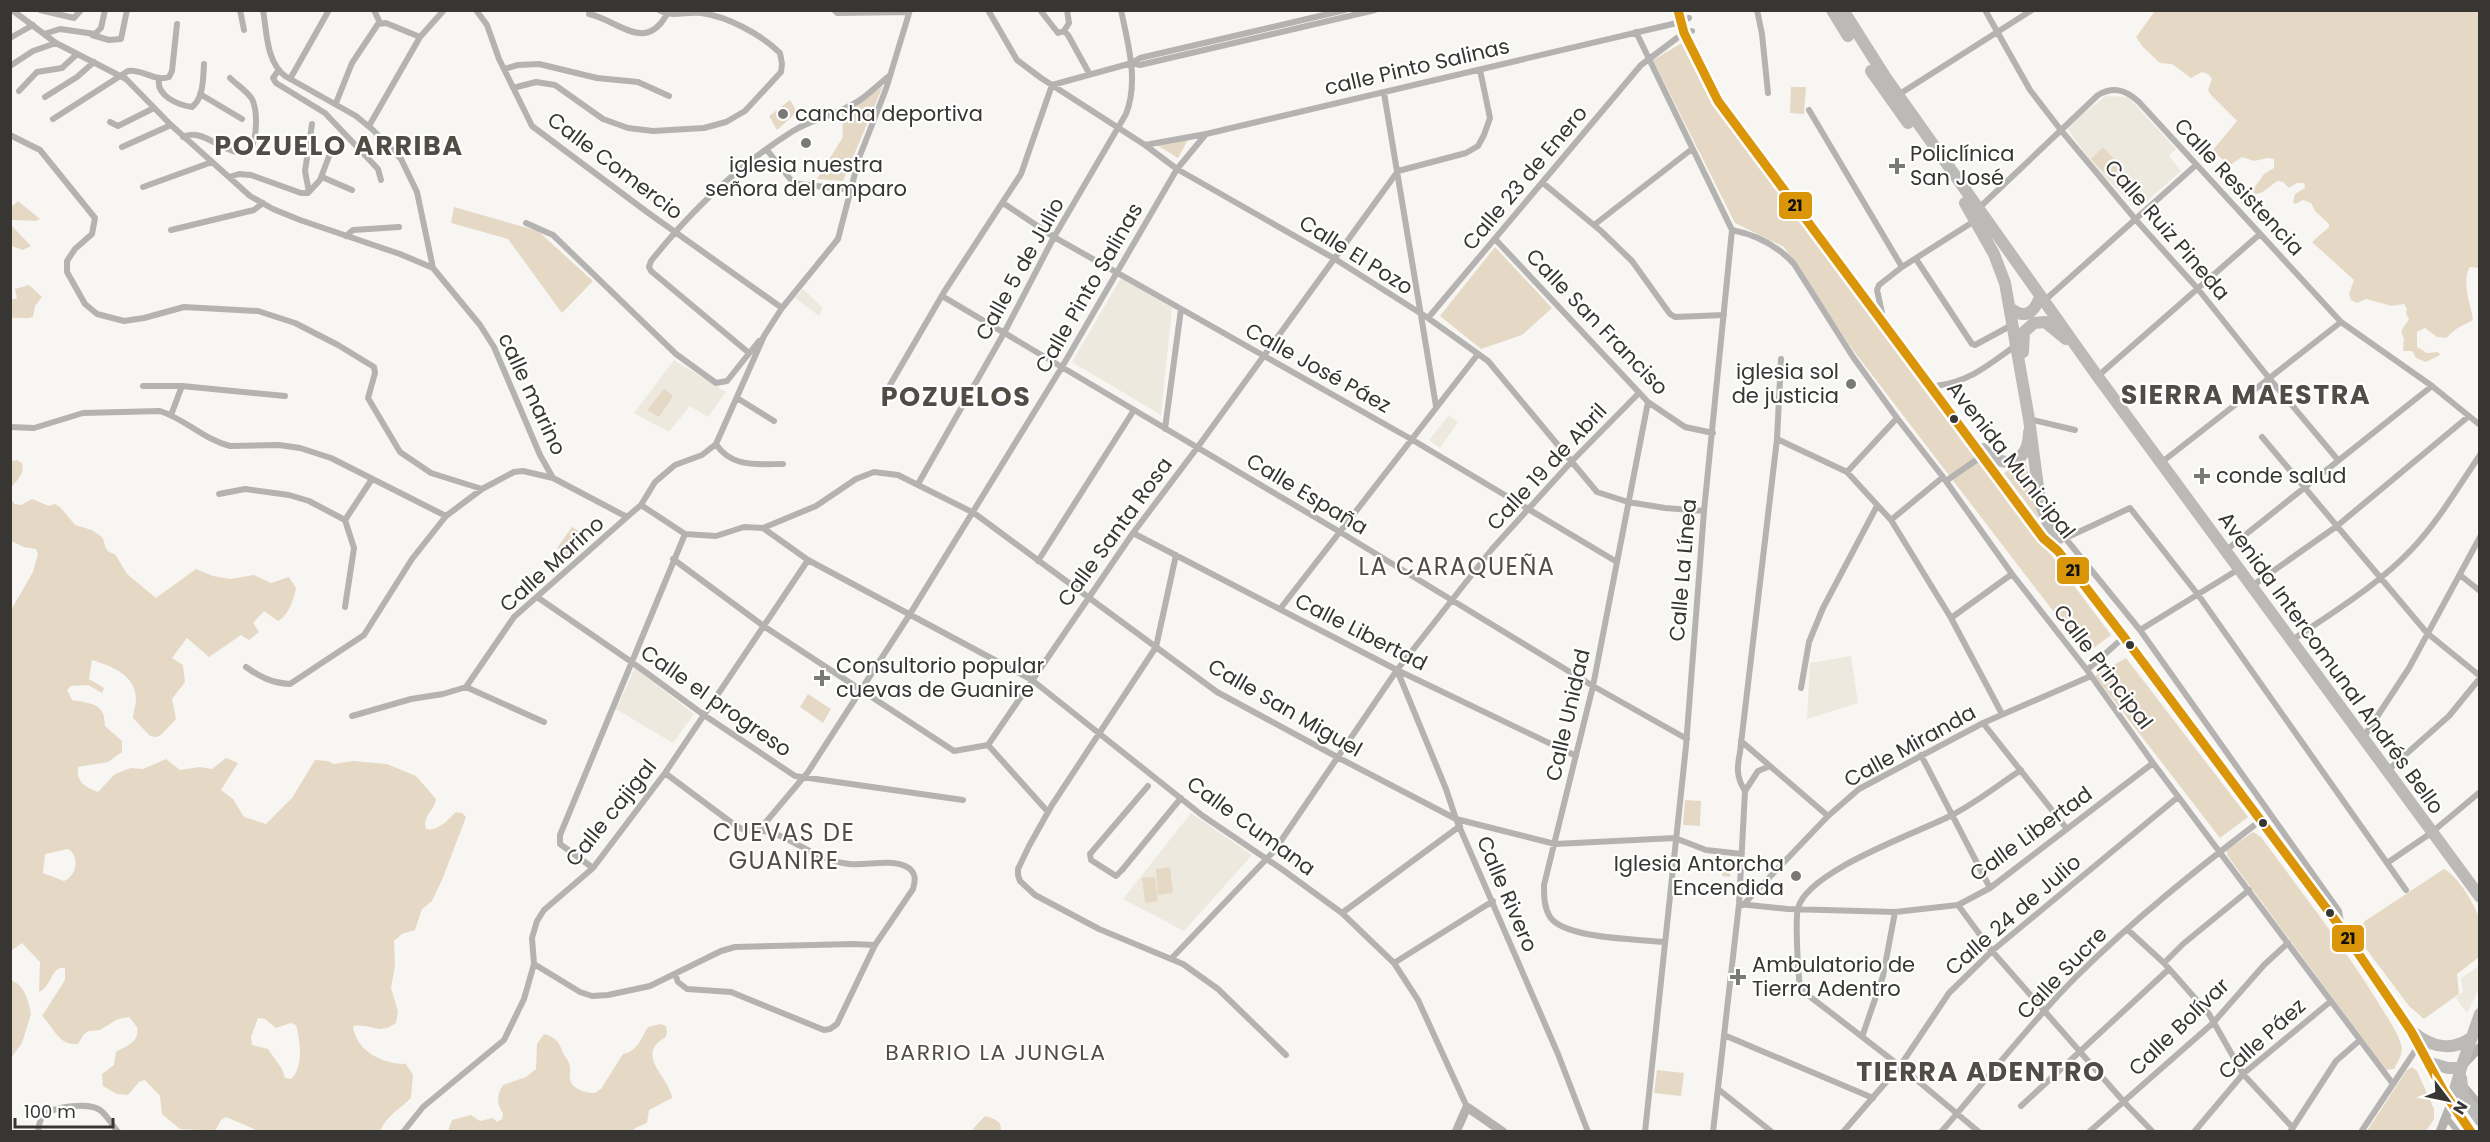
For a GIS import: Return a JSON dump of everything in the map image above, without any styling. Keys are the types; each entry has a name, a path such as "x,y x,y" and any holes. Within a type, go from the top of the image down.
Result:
{"highway":[{"name":"Avenida Intercomunal Andrés Bello","path":"1832,10 1881,86 2042,299 2430,833 2480,897"},
{"name":"Avenida Intercomunal Andrés Bello","path":"1842,10 1978,214 2001,269 2023,381 2040,502 2060,545"},
{"name":"Avenida Municipal","path":"1685,21 1718,101 1738,124 2043,538 2060,545 2124,637 2341,928 2411,1030 2451,1104 2470,1131"},
{"name":"Avenida Municipal","path":"1816,230 1882,313 1980,445 1994,459 2009,462 2024,455 2029,444 2029,432"},
{"path":"2010,308 2021,314 2028,314 2042,299"},
{"path":"2023,381 2026,368 2022,340 2024,332 2028,327 2040,322 2045,322 2058,331 2098,377"},
{"path":"2451,1104 2461,1068 2475,1043 2480,1014"},
{"path":"2411,1030 2434,1045 2455,1046 2475,1043"},
{"path":"2430,1063 2448,1068 2461,1068"},
{"path":"2461,1068 2463,1095 2480,1120"}],"street":[{"name":"calle marino","path":"12,10 57,43 120,75 171,125 250,196 300,220 432,268 480,325 494,347 540,455 553,478 627,517 640,505 655,482 675,465 702,455 716,444"},
{"path":"40,10 74,18 81,10"},
{"path":"92,35 101,28 105,10"},
{"path":"44,34 60,29 109,40 121,39 127,10"},
{"path":"240,10 244,30"},
{"path":"263,10 272,62 278,71 336,103 369,126 395,152 414,183 432,268"},
{"path":"290,79 329,10"},
{"path":"374,10 380,23 420,37"},
{"path":"369,126 420,37 444,10"},
{"name":"Calle Comercio","path":"476,10 487,25 504,69 532,126 674,232 782,308"},
{"path":"513,88 536,82 550,83 564,90 609,122 636,129 663,130 712,127 731,120 745,111 781,72 780,53 746,30 709,14 667,14 659,10"},
{"path":"783,464 738,462 722,452 716,444 764,336 782,308 838,239 859,158 890,75 909,11 837,13 834,10"},
{"name":"Calle El Pozo","path":"988,10 1017,60 1052,85 1146,145 1177,169 1335,259 1428,318 1493,365 1598,492 1628,502 1704,511"},
{"path":"1040,10 1058,33 1064,31 1068,22 1067,10"},
{"name":"Calle 5 de Julio","path":"918,484 1004,333 1054,237 1118,129 1129,105 1132,63 1121,10"},
{"path":"1336,16 1345,10"},
{"path":"890,386 942,296 1021,174 1052,85 1132,63 1140,58 1217,44 1336,16 1375,10"},
{"path":"1757,10 1762,34 1768,93"},
{"name":"Calle Ruiz Pineda","path":"1985,10 2030,90 2060,129 2136,220 2198,289 2338,460"},
{"path":"1898,95 2032,10"},
{"path":"590,14 625,30 641,33 656,28 667,14"},
{"name":"calle Pinto Salinas","path":"1146,145 1206,134 1685,21"},
{"name":"Calle 23 de Enero","path":"1428,318 1647,58 1685,21"},
{"path":"336,103 360,49 375,26 380,23"},
{"path":"53,119 120,75 135,70 159,79 167,78 172,73 177,24"},
{"path":"10,38 33,25"},
{"path":"1064,31 1074,43 1089,74"},
{"path":"1636,32 1732,230"},
{"path":"10,66 33,51 57,43"},
{"path":"20,91 37,72 62,68 77,54"},
{"path":"45,97 77,77 94,62"},
{"path":"159,79 162,94 190,107 196,104 200,94 204,64"},
{"path":"504,69 518,65 539,64 597,78 638,82 669,96"},
{"path":"1398,171 1466,153 1478,146 1490,118 1480,70"},
{"path":"278,71 273,78 276,83 330,117 378,169 381,180"},
{"path":"749,352 651,271 649,267 651,261 674,232 729,180 767,150 796,130 860,100 890,75"},
{"path":"183,136 194,134 238,152 251,148 255,127 254,104 248,94 230,78"},
{"name":"Calle Resistencia","path":"1882,313 1877,290 1879,285 1978,214 2060,129 2098,95 2111,90 2121,90 2139,102 2341,322 2432,387 2480,425"},
{"path":"1384,93 1436,406"},
{"path":"200,94 242,119"},
{"path":"110,122 118,126 154,108"},
{"path":"1809,110 1902,267"},
{"path":"309,192 304,171 312,124"},
{"path":"123,147 171,125"},
{"name":"Calle Pinto Salinas","path":"760,829 805,776 910,614 1062,368 1177,169 1206,134"},
{"path":"10,135 40,150 95,218 92,234 75,249 67,261 67,272 85,304 97,314 124,321 196,306 258,311 295,323 374,367 375,373 368,398 400,452 431,473 482,489"},
{"path":"1594,225 1692,149"},
{"path":"767,150 791,180 799,184 851,190"},
{"path":"229,177 247,175 301,193 309,192 322,177 331,151"},
{"path":"143,187 212,162"},
{"path":"2042,299 2136,220 2196,165"},
{"name":"Calle Santa Rosa","path":"988,745 1087,597 1398,171"},
{"path":"322,177 352,190"},
{"path":"1543,183 1594,225 1632,261 1670,314 1675,317 1724,315"},
{"path":"171,230 254,210 263,203"},
{"name":"Calle José Páez","path":"1003,203 1054,237 1411,439 1617,562"},
{"path":"526,223 553,235 675,354 713,381 719,383 726,381 764,336"},
{"path":"346,236 353,230 399,227"},
{"name":"Calle La Línea","path":"1645,1131 1687,739 1704,511 1732,230"},
{"name":"Calle Principal","path":"1732,230 1766,241 1783,252 1794,264 1847,348 1897,418 2012,574 2089,673 2178,797 2221,851 2392,1084"},
{"path":"2098,377 2260,234"},
{"name":"Calle San Franciso","path":"1496,240 1638,394 1685,427 1713,433"},
{"path":"1916,259 1972,344 1975,345 2013,324"},
{"name":"Calle España","path":"942,296 1340,532 1593,686 1687,739"},
{"path":"1165,429 1181,309"},
{"path":"2162,462 2341,322"},
{"path":"1936,386 1974,376 2016,345"},
{"path":"1280,609 1478,354"},
{"path":"1745,791 1739,781 1737,767 1777,439 1781,359"},
{"path":"143,386 182,386 285,396"},
{"path":"171,415 182,386"},
{"path":"2225,551 2304,486 2432,387"},
{"name":"Calle 19 de Abril","path":"1171,959 1274,850 1397,670 1492,549 1572,461 1638,394"},
{"path":"737,398 774,421"},
{"name":"Calle Unidad","path":"1648,402 1593,686 1544,885 1545,906 1551,919 1560,926 1578,933 1664,942"},
{"path":"1038,561 1134,410"},
{"path":"10,427 34,428 83,413 159,411 171,415 208,439 222,445 235,447 279,445 300,448 331,458 446,516"},
{"path":"2251,586 2337,526 2469,416"},
{"path":"1846,472 1897,418"},
{"path":"2029,419 2075,430"},
{"path":"2262,437 2427,633 2480,677 2449,716 2386,771"},
{"path":"1777,439 1846,472 1891,520 1951,618 2002,714"},
{"path":"2291,641 2381,579 2413,549 2480,455"},
{"path":"1891,520 1944,479 1982,456"},
{"path":"246,667 260,677 276,683 290,684 354,644 364,635 412,559 446,516 482,489 518,471 553,478"},
{"name":"Calle San Miguel","path":"640,505 685,534 716,536 744,527 763,528 816,506 856,479 874,472 898,475 974,513 1217,692 1456,819 1555,844 1675,838 1706,850 1742,854"},
{"path":"345,520 372,479"},
{"path":"219,494 245,489 290,495 309,501 345,520 354,548 345,607"},
{"path":"1801,688 1809,642 1823,608 1877,506"},
{"path":"2341,928 2339,911 2140,630 2060,545 2130,508 2199,596 2406,890"},
{"name":"Calle Marino","path":"466,687 514,617 627,517"},
{"path":"763,528 808,560 910,614"},
{"name":"Calle Libertad","path":"1133,533 1397,670 1576,756"},
{"path":"593,868 560,844 560,835 685,534"},
{"path":"2363,739 2398,687 2480,537"},
{"path":"1176,555 1156,647 1098,732 1048,812 1018,869 1020,881 1035,895 1099,929 1183,964 1218,989 1286,1054"},
{"path":"674,560 765,627 954,751 988,745 1048,812"},
{"name":"Calle cajigal","path":"404,1131 423,1107 504,1040 524,999 534,964 532,938 537,921 544,910 593,868 665,773 808,560"},
{"path":"2140,630 2199,596 2239,569"},
{"path":"1951,618 2012,574"},
{"path":"2460,575 2480,591"},
{"name":"Calle el progreso","path":"537,597 795,776 963,800"},
{"name":"Calle Cumana","path":"910,614 1032,680 1203,816 1342,913 1394,963 1418,1000 1467,1107"},
{"name":"Calle Miranda","path":"1741,904 1828,816 1859,789 1983,723 2089,673 2124,637"},
{"name":"Calle Rivero","path":"1397,670 1456,819 1493,901 1588,1131"},
{"path":"352,716 411,699 443,694 466,687 544,722"},
{"path":"1983,723 2067,829"},
{"path":"1741,741 1828,816"},
{"path":"1921,755 1990,888"},
{"name":"Calle Libertad","path":"1741,904 1895,912 1958,905 1990,888 2153,763"},
{"path":"1713,1131 1741,904 1745,791 1758,771 1770,766"},
{"path":"1979,1131 1863,1036 1808,995 1800,986 1798,908 1814,886 1857,857 1953,815 2021,770"},
{"path":"665,773 735,826 748,831 760,829 774,833 826,859 849,864 895,864 911,870 915,881 913,889 875,945 837,1024 830,1029 825,1030 767,1009 731,992 687,989 678,982 675,974"},
{"path":"1148,786 1089,857 1114,876 1122,870 1180,798"},
{"path":"2387,863 2430,833 2480,792"},
{"name":"Calle 24 de Julio","path":"1843,1131 1900,1066 1949,993 1992,951 2178,797"},
{"name":"Calle Sucre","path":"1941,1131 2074,979 2221,851 2260,821"},
{"path":"1342,913 1460,826"},
{"path":"2021,1106 2166,966 2183,944 2249,890"},
{"path":"1394,963 1493,901"},
{"path":"1958,905 1992,951 2152,1131"},
{"path":"1863,1036 1883,976 1895,912"},
{"path":"2128,930 2166,966 2209,1014 2243,1074 2291,1130 2336,1060 2360,1040"},
{"name":"Calle Bolívar","path":"2089,1131 2213,1023 2264,965 2288,943"},
{"path":"534,964 592,996 650,986 721,951 735,947 875,945"},
{"name":"Calle Páez","path":"2194,1131 2243,1074 2331,1001"},
{"path":"1724,1035 1874,1098"},
{"path":"2361,1131 2419,1045"},
{"path":"2461,1082 2480,1104"},
{"path":"1718,1089 1772,1131"},
{"path":"2440,1131 2451,1104"},
{"path":"38,1131 41,1118 45,1114 55,1110 87,1105 102,1111 118,1131"},
{"path":"1456,1131 1467,1107 1503,1131"},
{"path":"2447,1118 2458,1131"}],"shaded area":[{"path":"2155,11 2479,11 2479,268 2470,267 2466,279 2473,320 2456,329 2446,338 2437,337 2425,328 2417,332 2417,347 2427,353 2438,352 2440,355 2426,362 2416,358 2412,351 2403,351 2404,339 2401,331 2409,319 2404,304 2392,306 2366,299 2357,303 2351,300 2349,294 2354,280 2312,242 2329,227 2329,224 2315,211 2311,203 2303,200 2295,204 2293,202 2295,194 2305,188 2304,183 2297,183 2289,188 2283,182 2277,181 2263,192 2256,194 2252,191 2264,174 2274,168 2274,159 2254,161 2242,157 2230,165 2212,151 2237,121 2211,95 2208,90 2212,79 2208,74 2202,72 2191,78 2172,64 2160,63 2143,47 2136,37"},
{"path":"1682,43 1719,112 2111,635 2086,654 1853,350 1784,247 1735,223 1653,60"},
{"path":"883,86 843,181 817,179 843,137 842,114"},
{"path":"1791,87 1806,87 1804,114 1790,113"},
{"path":"2106,96 2128,97 2176,149 2169,156 2181,171 2138,209 2099,172 2066,127"},
{"name":"cancha deportiva","path":"790,100 797,112 777,130 769,116"},
{"path":"1191,134 1178,158 1155,144"},
{"path":"2103,147 2122,167 2110,179 2091,159"},
{"path":"18,201 40,219 36,221 11,220 11,207"},
{"path":"454,207 538,231 593,281 562,313 508,239 451,223"},
{"path":"10,225 31,246 23,250 11,246"},
{"path":"1495,247 1552,308 1522,335 1481,349 1440,316"},
{"path":"1121,278 1172,308 1161,415 1072,362"},
{"path":"29,285 42,297 35,306 33,317 11,319 11,299 17,299 15,289"},
{"path":"803,289 823,308 819,316 795,298"},
{"path":"674,360 726,392 708,417 690,406 669,432 634,413"},
{"path":"664,389 673,396 659,417 647,410"},
{"path":"1449,415 1458,422 1440,448 1429,440"},
{"path":"2025,459 2039,520 2004,473"},
{"path":"17,460 22,463 22,470 20,477 11,488 11,461"},
{"path":"10,498 15,504 21,505 32,499 49,506 55,504 75,525 92,530 102,537 107,550 115,554 127,574 156,598 196,569 213,576 230,579 254,575 271,583 289,577 296,588 288,611 282,619 278,621 264,611 253,623 259,632 249,640 241,635 209,657 187,638 172,658 183,665 185,682 172,699 176,719 161,735 156,737 150,736 133,718 136,701 132,684 121,673 92,660 89,679 104,688 102,693 88,685 71,686 67,690 72,700 100,708 103,712 105,726 122,741 122,752 108,762 78,767 78,777 89,788 98,792 115,774 131,768 143,769 166,759 180,770 200,767 212,769 226,758 238,763 221,790 233,799 244,817 266,824 292,798 315,760 334,764 353,761 387,764 416,776 436,799 426,820 426,829 438,827 456,812 466,817 432,901 422,909 415,930 402,934 394,941 395,966 391,988 398,1011 396,1023 384,1029 353,1026 355,1035 365,1049 379,1059 406,1064 413,1075 411,1098 390,1117 380,1131 256,1131 226,1117 221,1120 215,1131 180,1129 162,1114 160,1096 145,1080 139,1082 128,1095 117,1094 103,1086 102,1074 114,1065 116,1052 136,1037 137,1027 129,1017 118,1019 100,1030 89,1031 84,1034 78,1044 71,1044 61,1039 42,1016 65,980 65,968 57,970 47,986 39,992 40,962 22,943 11,951 11,610 33,572 38,554 36,549 11,541","holes":["68,849 72,852 75,861 72,875 64,881 43,873 45,854","258,1018 265,1019 276,1028 291,1023 296,1025 300,1046 299,1061 298,1068 291,1079 285,1078 282,1069 268,1049 252,1045 251,1037"]},
{"path":"572,527 584,534 569,556 557,548"},
{"path":"1851,656 1858,703 1807,719 1810,663"},
{"path":"2126,658 2248,817 2220,838 2095,676"},
{"path":"635,668 694,714 673,743 616,709"},
{"path":"808,694 831,709 823,723 800,707"},
{"path":"1685,800 1701,801 1700,826 1683,825"},
{"path":"1191,813 1252,855 1184,931 1123,899"},
{"path":"2253,832 2261,837 2320,917 2393,1026 2402,1047 2394,1069 2386,1070 2227,855 2227,850"},
{"path":"1724,857 1732,858 1730,877 1722,876"},
{"path":"1170,867 1173,893 1158,895 1156,869"},
{"path":"2444,869 2461,885 2478,917 2480,923 2479,957 2457,974 2459,994 2424,1019 2409,1006 2355,934 2365,921"},
{"path":"1155,877 1158,901 1145,903 1142,878"},
{"path":"2479,966 2479,989 2467,1013 2456,998 2463,991 2461,978"},
{"path":"11,980 23,989 31,1014 22,1043 11,1058"},
{"path":"660,1024 666,1026 666,1037 657,1044 653,1051 653,1059 672,1098 649,1110 647,1123 633,1131 448,1131 452,1120 471,1115 480,1121 493,1118 497,1122 502,1119 503,1113 498,1099 501,1088 503,1085 526,1077 536,1069 537,1044 544,1034 557,1040 569,1064 570,1078 574,1086 595,1093 601,1089 623,1054 628,1053 638,1044 648,1027"},
{"path":"2412,1067 2417,1071 2434,1109 2434,1119 2426,1131 2367,1131 2406,1071"},
{"path":"1657,1070 1684,1073 1681,1096 1654,1093"},
{"path":"985,1116 999,1122 1001,1131 971,1131"}],"transit line":[{"name":"21","path":"1678,10 1684,33 1718,101 2043,538 2058,551 2124,637 2341,928 2411,1031 2444,1092 2471,1132"}],"place":[{"name":"cancha deportiva","path":"783,114"},
{"name":"iglesia nuestra señora del amparo","path":"806,143"},
{"name":"Policlínica San José","path":"1897,166"},
{"name":"iglesia sol de justicia","path":"1851,384"},
{"name":"conde salud","path":"2202,476"},
{"name":"Consultorio popular cuevas de Guanire","path":"822,678"},
{"name":"Iglesia Antorcha Encendida","path":"1796,876"},
{"name":"Ambulatorio de Tierra Adentro","path":"1738,977"}],"district":[{"name":"POZUELO ARRIBA","path":"339,146"},
{"name":"SIERRA MAESTRA","path":"2246,395"},
{"name":"POZUELOS","path":"956,397"},
{"name":"LA CARAQUEÑA","path":"1457,567"},
{"name":"CUEVAS DE GUANIRE","path":"784,847"},
{"name":"BARRIO LA JUNGLA","path":"996,1052"},
{"name":"TIERRA ADENTRO","path":"1981,1072"}]}
